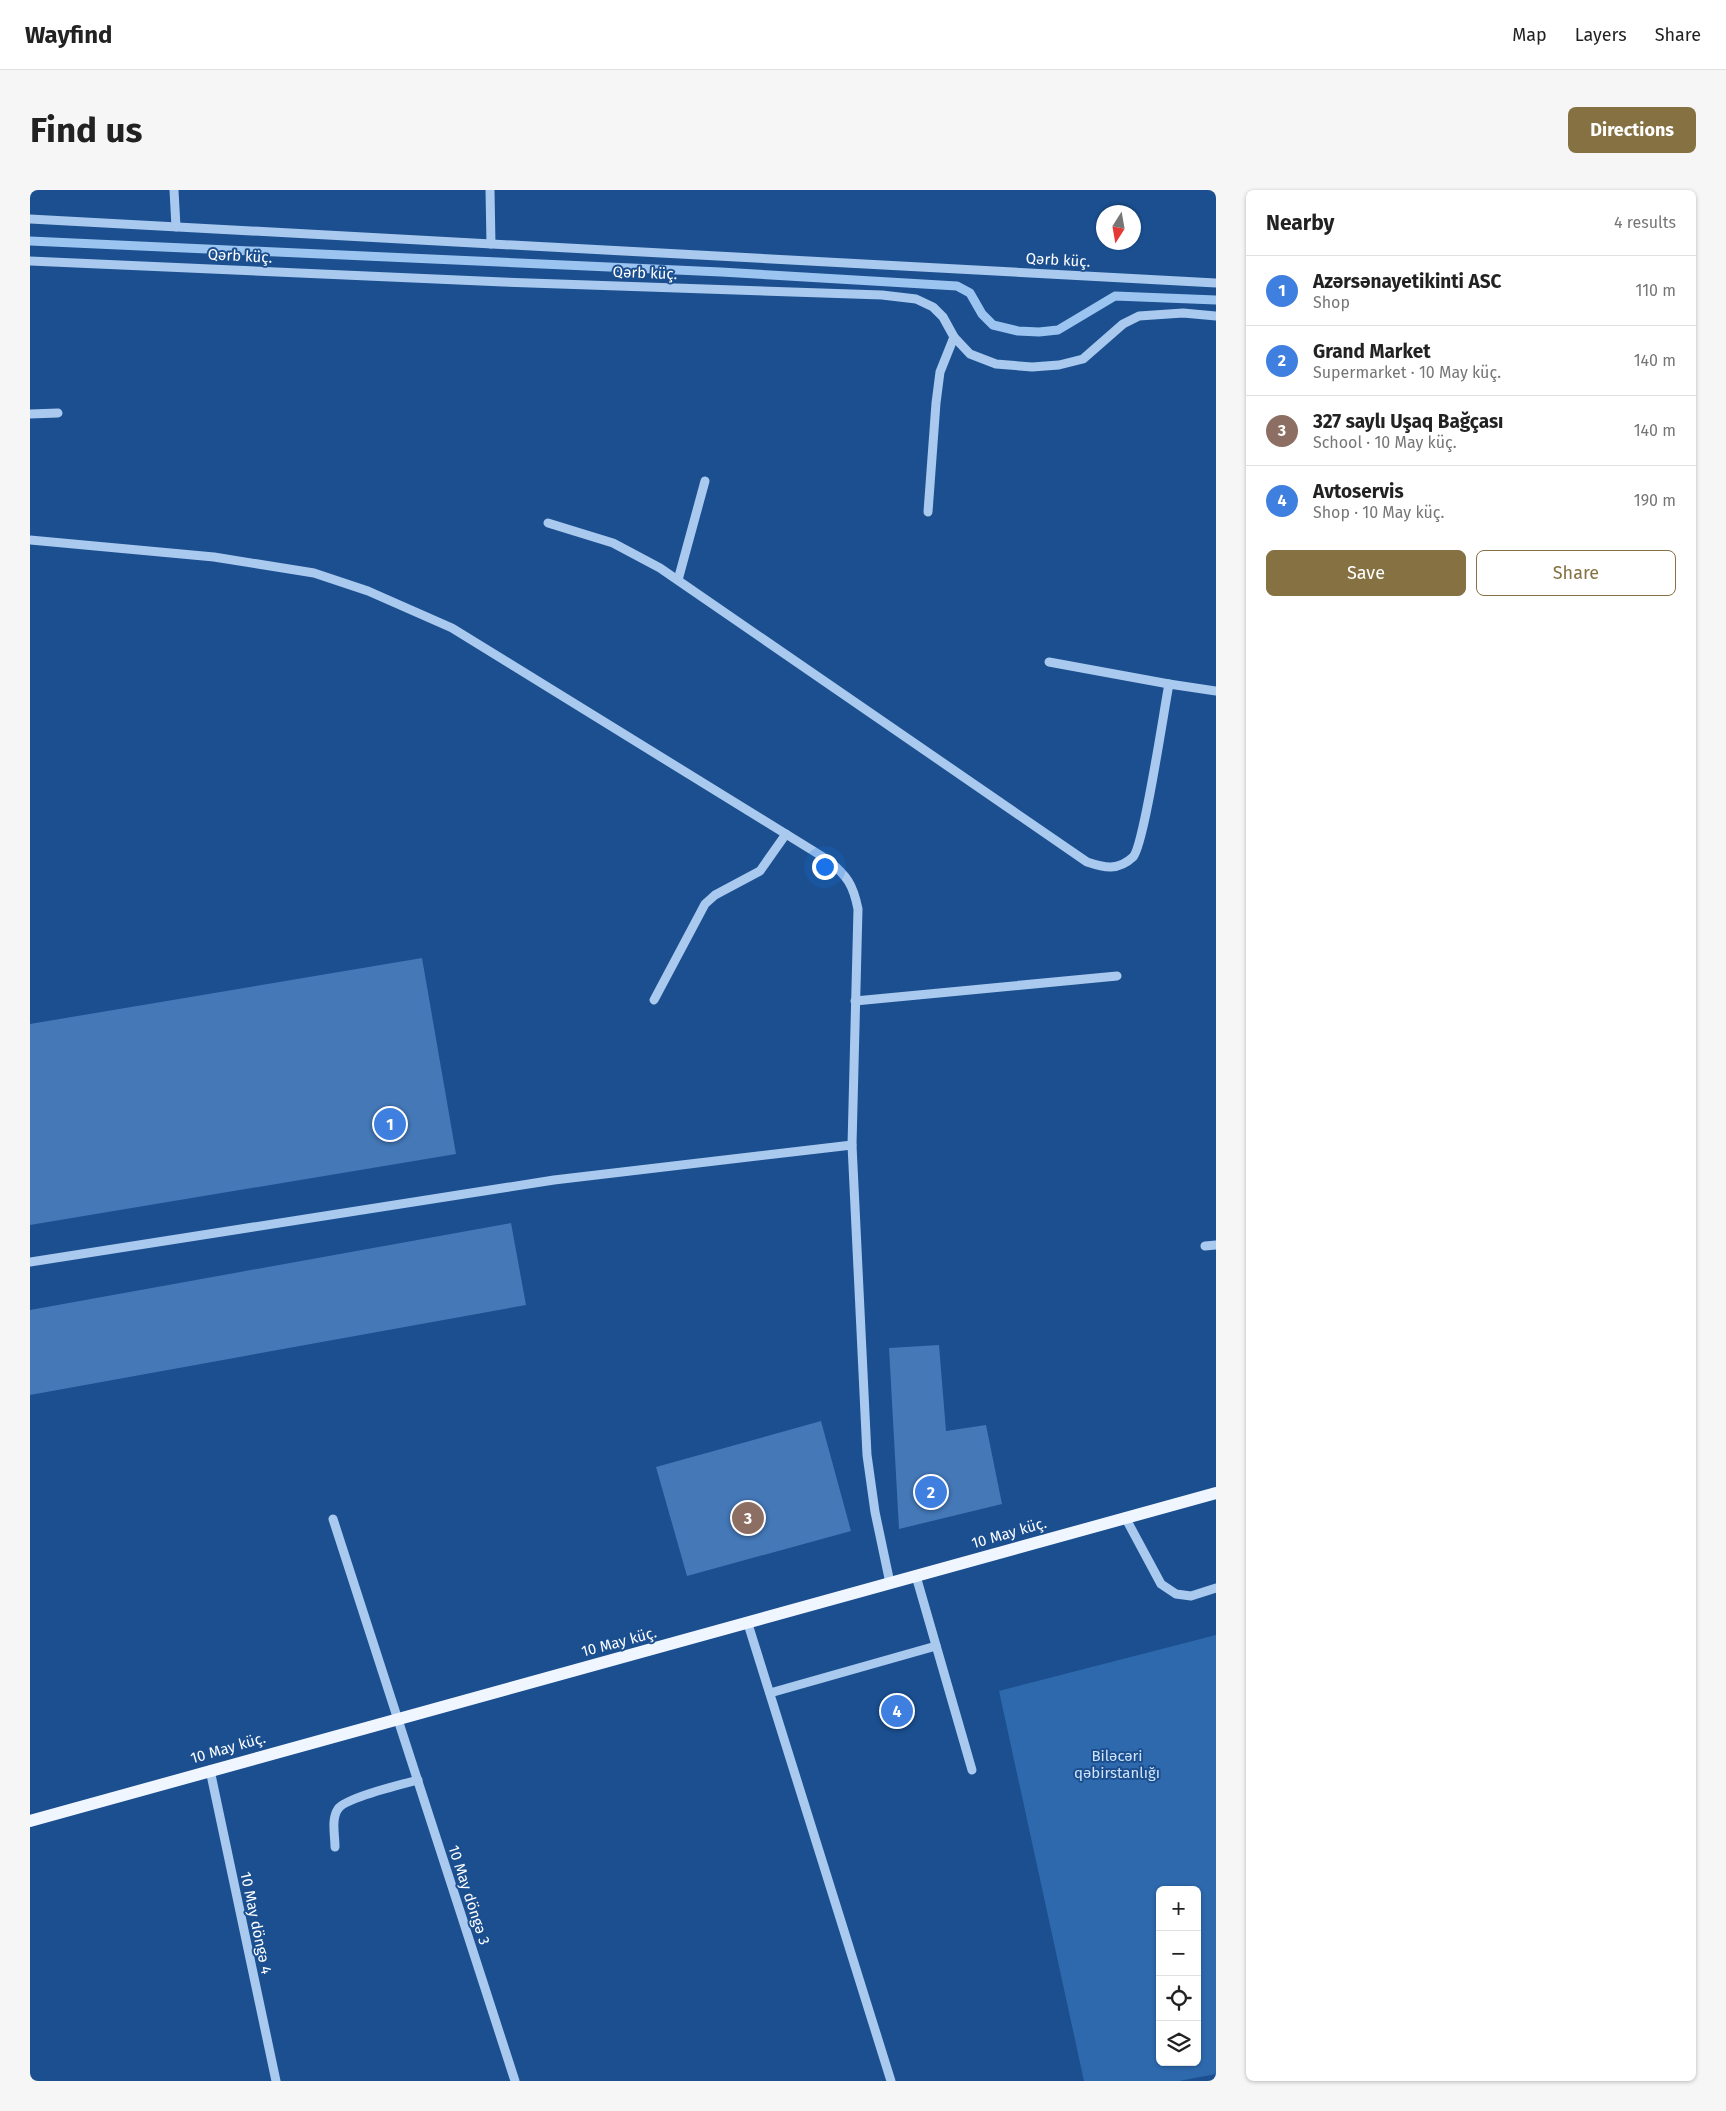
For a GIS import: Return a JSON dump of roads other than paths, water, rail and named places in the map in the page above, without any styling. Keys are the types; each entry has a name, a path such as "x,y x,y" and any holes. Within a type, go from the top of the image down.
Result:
{"main road":[{"name":"10 May küç.","path":"30,1821 398,1718 748,1624 1216,1493"}],"street":[{"path":"174,190 176,227"},
{"path":"490,190 491,244"},
{"name":"Qərb küç.","path":"30,219 1216,283"},
{"name":"Qərb küç.","path":"30,261 493,282 882,295 916,299 933,307 943,317 954,337 970,354 996,364 1032,367 1059,366 1083,359 1123,324 1139,316 1183,313 1216,316"},
{"path":"928,512 940,372 954,337"},
{"path":"30,414 58,414"},
{"path":"678,580 705,481"},
{"path":"548,523 613,543 660,568 1087,862 1108,868 1122,864 1135,856 1142,832 1169,684"},
{"path":"30,540 214,557 314,573 368,591 452,628 828,860 845,874 854,890 858,909 852,1145 867,1455 890,1583"},
{"path":"1049,662 1216,691"},
{"path":"654,1000 705,904 715,895 760,871 786,834"},
{"path":"856,1001 1117,976"},
{"path":"30,1262 554,1180 852,1145"},
{"path":"1205,1246 1216,1245"},
{"path":"1125,1517 1161,1584 1176,1594 1191,1596 1216,1588"},
{"name":"10 May döngə 3","path":"333,1519 515,2081"},
{"path":"916,1576 972,1770"},
{"path":"748,1624 891,2081"},
{"path":"770,1693 936,1646"},
{"name":"10 May döngə 4","path":"210,1770 276,2081"},
{"path":"335,1847 334,1819 339,1807 349,1801 418,1780"}],"waterway":[{"path":"30,241 721,272 957,286 970,293 982,314 993,325 1018,331 1039,332 1058,330 1115,296 1216,300"}],"place":[{"name":"Azərsənayetikinti ASC","path":"390,1124"},
{"name":"Grand Market","path":"931,1492"},
{"name":"327 saylı Uşaq Bağçası","path":"748,1518"},
{"name":"Avtoservis","path":"897,1711"}],"park label":[{"name":"Biləcəri qəbirstanlığı","path":"1117,1764"}]}
